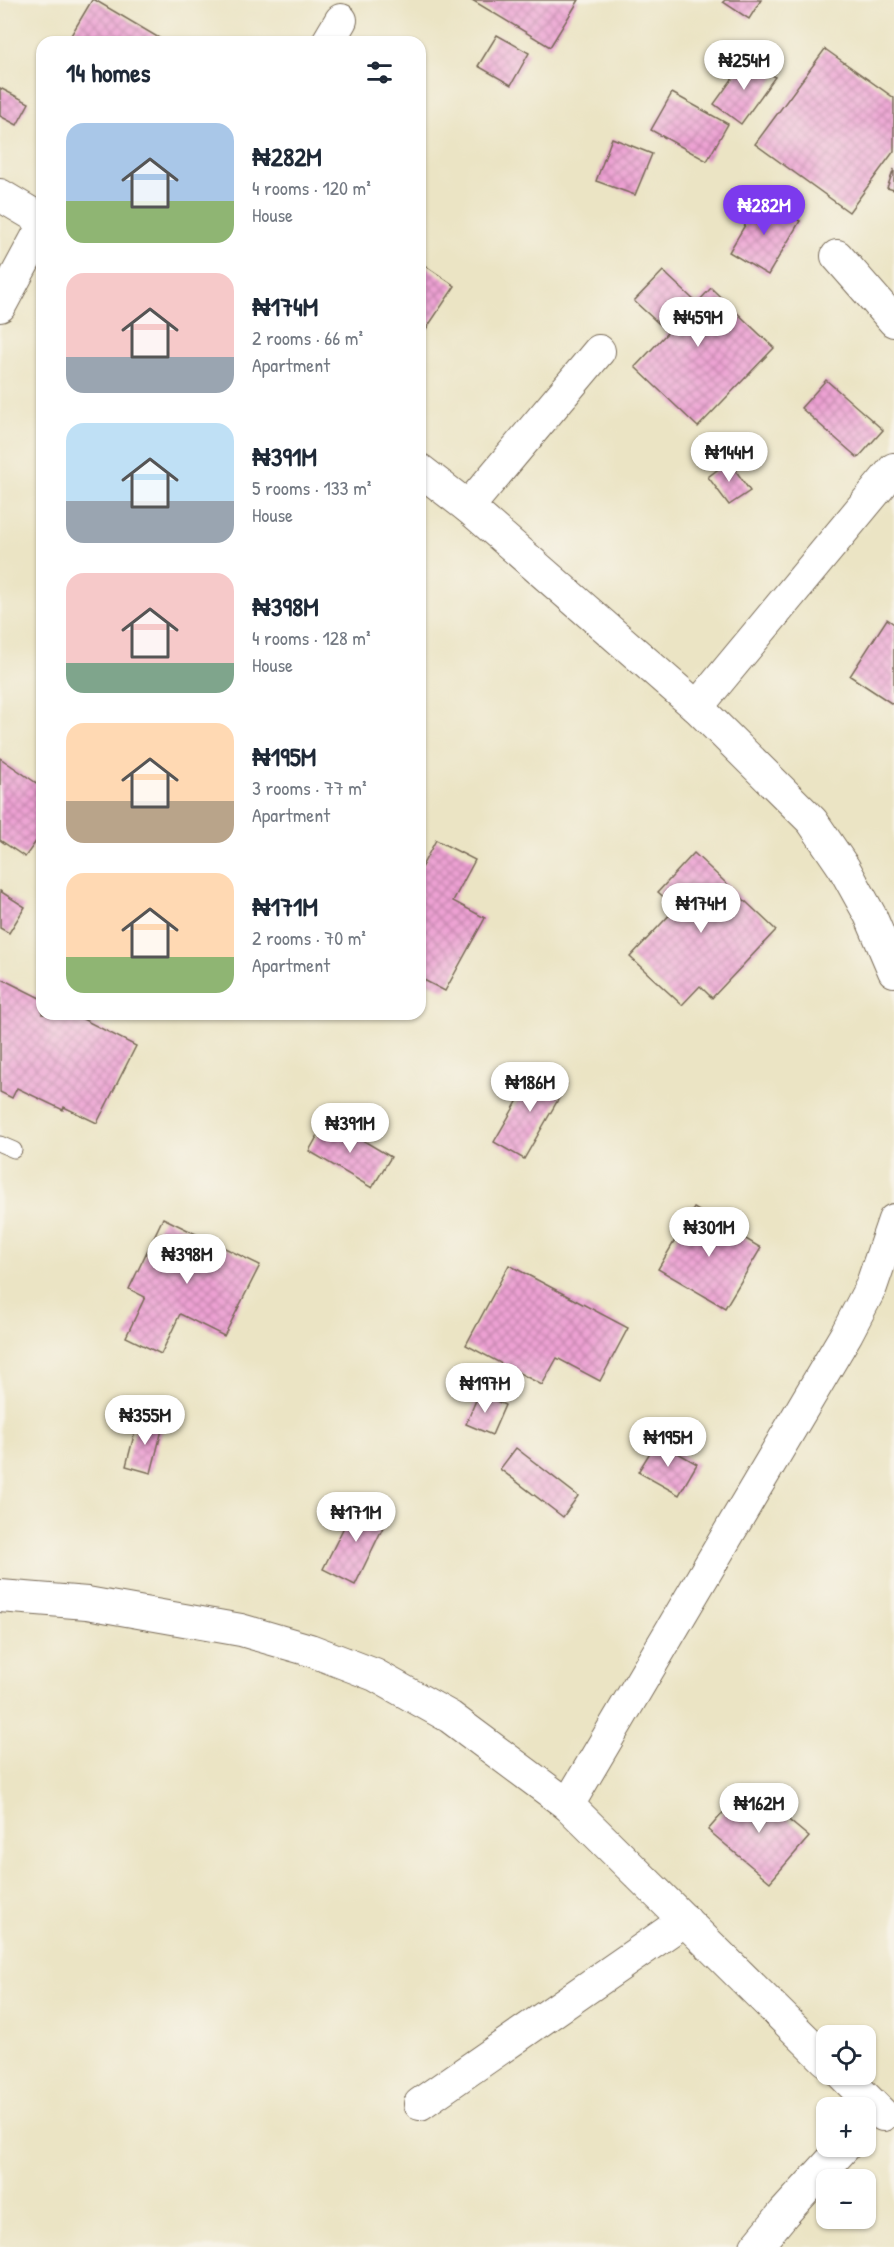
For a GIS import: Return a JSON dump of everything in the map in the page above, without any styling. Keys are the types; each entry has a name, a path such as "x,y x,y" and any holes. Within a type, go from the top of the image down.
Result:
{"street":[{"path":"0,195 36,216"},
{"path":"0,306 36,239"},
{"path":"837,256 894,321"},
{"path":"468,507 599,351"},
{"path":"697,707 894,469"},
{"path":"426,475 468,507 697,707 812,821 870,915 894,971"},
{"path":"568,1805 807,1403 883,1292 894,1220"},
{"path":"0,1596 87,1603 241,1630 310,1650 375,1675 450,1717 568,1805 816,2050"},
{"path":"420,2104 685,1920"},
{"path":"852,2085 881,2119"},
{"path":"756,2247 783,2213 835,2157"}],"building":[{"path":"92,0 95,0 156,36 71,36"},
{"path":"472,0 579,0 550,47"},
{"path":"725,0 761,0 749,19 723,2"},
{"path":"497,35 529,53 511,85 478,66"},
{"path":"825,49 894,98 894,151 849,212 755,144"},
{"path":"748,57 775,77 741,124 714,104"},
{"path":"0,88 29,103 17,125 0,116"},
{"path":"672,93 728,124 707,161 651,130"},
{"path":"612,138 652,154 635,195 596,181"},
{"path":"894,169 894,190 887,188"},
{"path":"761,198 800,221 768,275 729,252"},
{"path":"426,266 455,286 426,329"},
{"path":"663,271 697,303 711,288 774,348 698,427 635,367 668,332 634,301"},
{"path":"826,380 883,430 858,458 801,408"},
{"path":"729,461 750,491 729,505 708,477"},
{"path":"887,619 894,624 894,705 850,676"},
{"path":"0,758 36,783 36,841 25,857 0,840"},
{"path":"436,840 475,860 453,901 485,918 445,991 426,981 426,859"},
{"path":"694,853 776,930 712,998 700,986 682,1005 630,957 676,908 658,892"},
{"path":"0,891 25,907 9,933 0,928"},
{"path":"0,978 36,996 36,1020 85,1020 136,1046 97,1123 17,1088 12,1098 0,1092"},
{"path":"537,1067 567,1084 524,1159 494,1142"},
{"path":"327,1119 391,1157 372,1188 309,1151"},
{"path":"694,1208 761,1248 725,1308 658,1269"},
{"path":"163,1218 260,1265 224,1336 180,1314 161,1354 126,1337 145,1297 129,1289"},
{"path":"509,1265 628,1328 600,1381 557,1358 542,1385 466,1345"},
{"path":"479,1393 505,1405 492,1435 466,1424"},
{"path":"138,1420 163,1426 151,1473 126,1466"},
{"path":"657,1441 697,1464 679,1495 638,1472"},
{"path":"516,1448 578,1496 563,1517 500,1469"},
{"path":"357,1501 388,1517 355,1585 323,1569"},
{"path":"747,1785 809,1837 770,1882 708,1830"}]}
